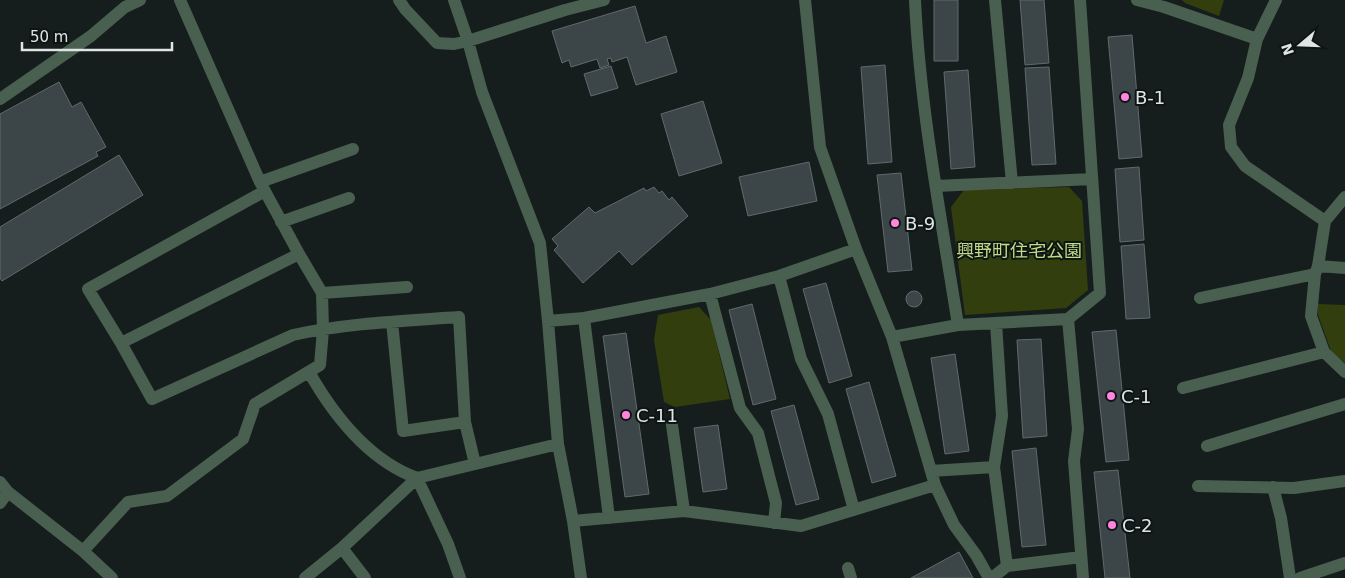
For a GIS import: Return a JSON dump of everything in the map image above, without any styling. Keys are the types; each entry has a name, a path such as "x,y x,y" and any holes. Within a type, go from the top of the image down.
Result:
{"street":[{"path":"0,99 91,36 125,7 140,0"},
{"path":"83,551 128,502 167,496 243,439 255,404 320,365 323,330 322,294 262,187 180,0"},
{"path":"399,0 437,43 454,44 604,0"},
{"path":"454,0 482,92 540,243 558,444 573,521 581,578"},
{"path":"805,0 820,147 856,249 892,337 935,485 954,525 990,578 1007,566 1081,557"},
{"path":"915,0 918,54 958,325"},
{"path":"995,0 1012,182"},
{"path":"892,337 958,325 1068,319 1100,293 1080,0"},
{"path":"1137,0 1164,4 1257,38"},
{"path":"1276,0 1257,38 1248,78 1229,125 1231,147 1245,166 1324,220"},
{"path":"353,149 262,187 88,289 152,399 293,335 392,322 459,318 465,422 474,464"},
{"path":"936,186 1092,178"},
{"path":"1345,197 1324,220 1310,316 1324,352 1345,372"},
{"path":"281,222 349,198"},
{"path":"548,321 584,318 710,294 779,276 856,249"},
{"path":"121,343 299,254"},
{"path":"1200,298 1317,270 1345,268"},
{"path":"779,276 801,359 828,414 854,510"},
{"path":"322,294 407,287"},
{"path":"710,294 740,408 758,433 776,503 774,523"},
{"path":"584,318 609,518"},
{"path":"1068,319 1078,429 1074,461 1083,578"},
{"path":"392,322 403,431 465,422"},
{"path":"996,323 1002,416 994,467 1007,566"},
{"path":"1183,388 1324,352"},
{"path":"308,372 325,398 366,447 385,463 417,478 448,544 460,578"},
{"path":"1207,446 1345,404"},
{"path":"672,425 684,511"},
{"path":"305,578 342,548 417,478 558,444"},
{"path":"931,471 994,467"},
{"path":"1198,486 1294,488 1345,481"},
{"path":"573,521 684,511 801,526 935,485"},
{"path":"0,503 4,487 83,551 112,578"},
{"path":"1273,487 1281,518 1290,578"},
{"path":"342,548 365,578"},
{"path":"1300,578 1345,563"}],"green space":[{"path":"1182,0 1224,0 1219,16 1185,3"},
{"name":"興野町住宅公園","path":"1069,187 1082,201 1088,290 1066,308 965,315 951,207 964,190"},
{"path":"1318,304 1345,305 1345,363 1331,351 1318,315"},
{"path":"699,307 711,320 730,399 675,407 664,402 654,340 658,315"}],"building":[{"path":"934,0 958,0 958,61 934,61"},
{"path":"1020,0 1044,0 1049,63 1025,65"},
{"path":"635,6 646,43 666,36 677,72 636,85 627,57 612,62 611,58 607,59 609,65 600,68 597,59 571,67 569,60 562,63 552,31"},
{"name":"B-1","path":"1132,35 1142,157 1119,159 1108,37"},
{"path":"885,65 892,162 868,164 861,67"},
{"path":"611,66 618,88 591,96 584,74"},
{"path":"1049,67 1056,164 1032,165 1025,68"},
{"path":"968,70 975,167 951,169 944,72"},
{"path":"59,82 72,107 81,102 106,147 96,152 98,156 0,209 0,114"},
{"path":"703,101 722,163 679,176 661,114"},
{"path":"119,155 143,195 2,281 0,278 0,227"},
{"path":"809,162 817,201 748,216 739,177"},
{"path":"1139,167 1144,240 1120,242 1115,169"},
{"name":"B-9","path":"901,173 912,270 888,272 877,175"},
{"path":"654,187 659,193 662,191 669,200 672,197 688,216 632,265 619,251 583,283 554,250 558,246 552,239 589,207 595,213 644,188 646,191"},
{"path":"1144,244 1150,318 1126,319 1121,246"},
{"path":"826,283 852,376 829,383 803,289"},
{"path":"911,291 917,291 922,296 920,305 911,307 906,302 906,296"},
{"path":"752,304 776,399 753,405 729,310"},
{"name":"C-1","path":"1116,330 1129,460 1106,462 1092,332"},
{"name":"C-11","path":"626,333 649,494 625,497 603,336"},
{"path":"1041,339 1047,436 1023,438 1017,340"},
{"path":"955,354 969,451 945,454 931,358"},
{"path":"869,382 896,476 872,483 846,389"},
{"path":"794,405 819,499 796,505 771,411"},
{"path":"718,425 727,489 703,492 694,428"},
{"path":"1036,448 1046,545 1022,547 1012,451"},
{"name":"C-2","path":"1118,470 1130,578 1105,578 1094,472"},
{"path":"959,552 973,578 911,578"}],"place":[{"name":"B-1","path":"1125,97"},
{"name":"B-9","path":"895,223"},
{"name":"C-1","path":"1111,396"},
{"name":"C-11","path":"626,415"},
{"name":"C-2","path":"1112,525"}]}
